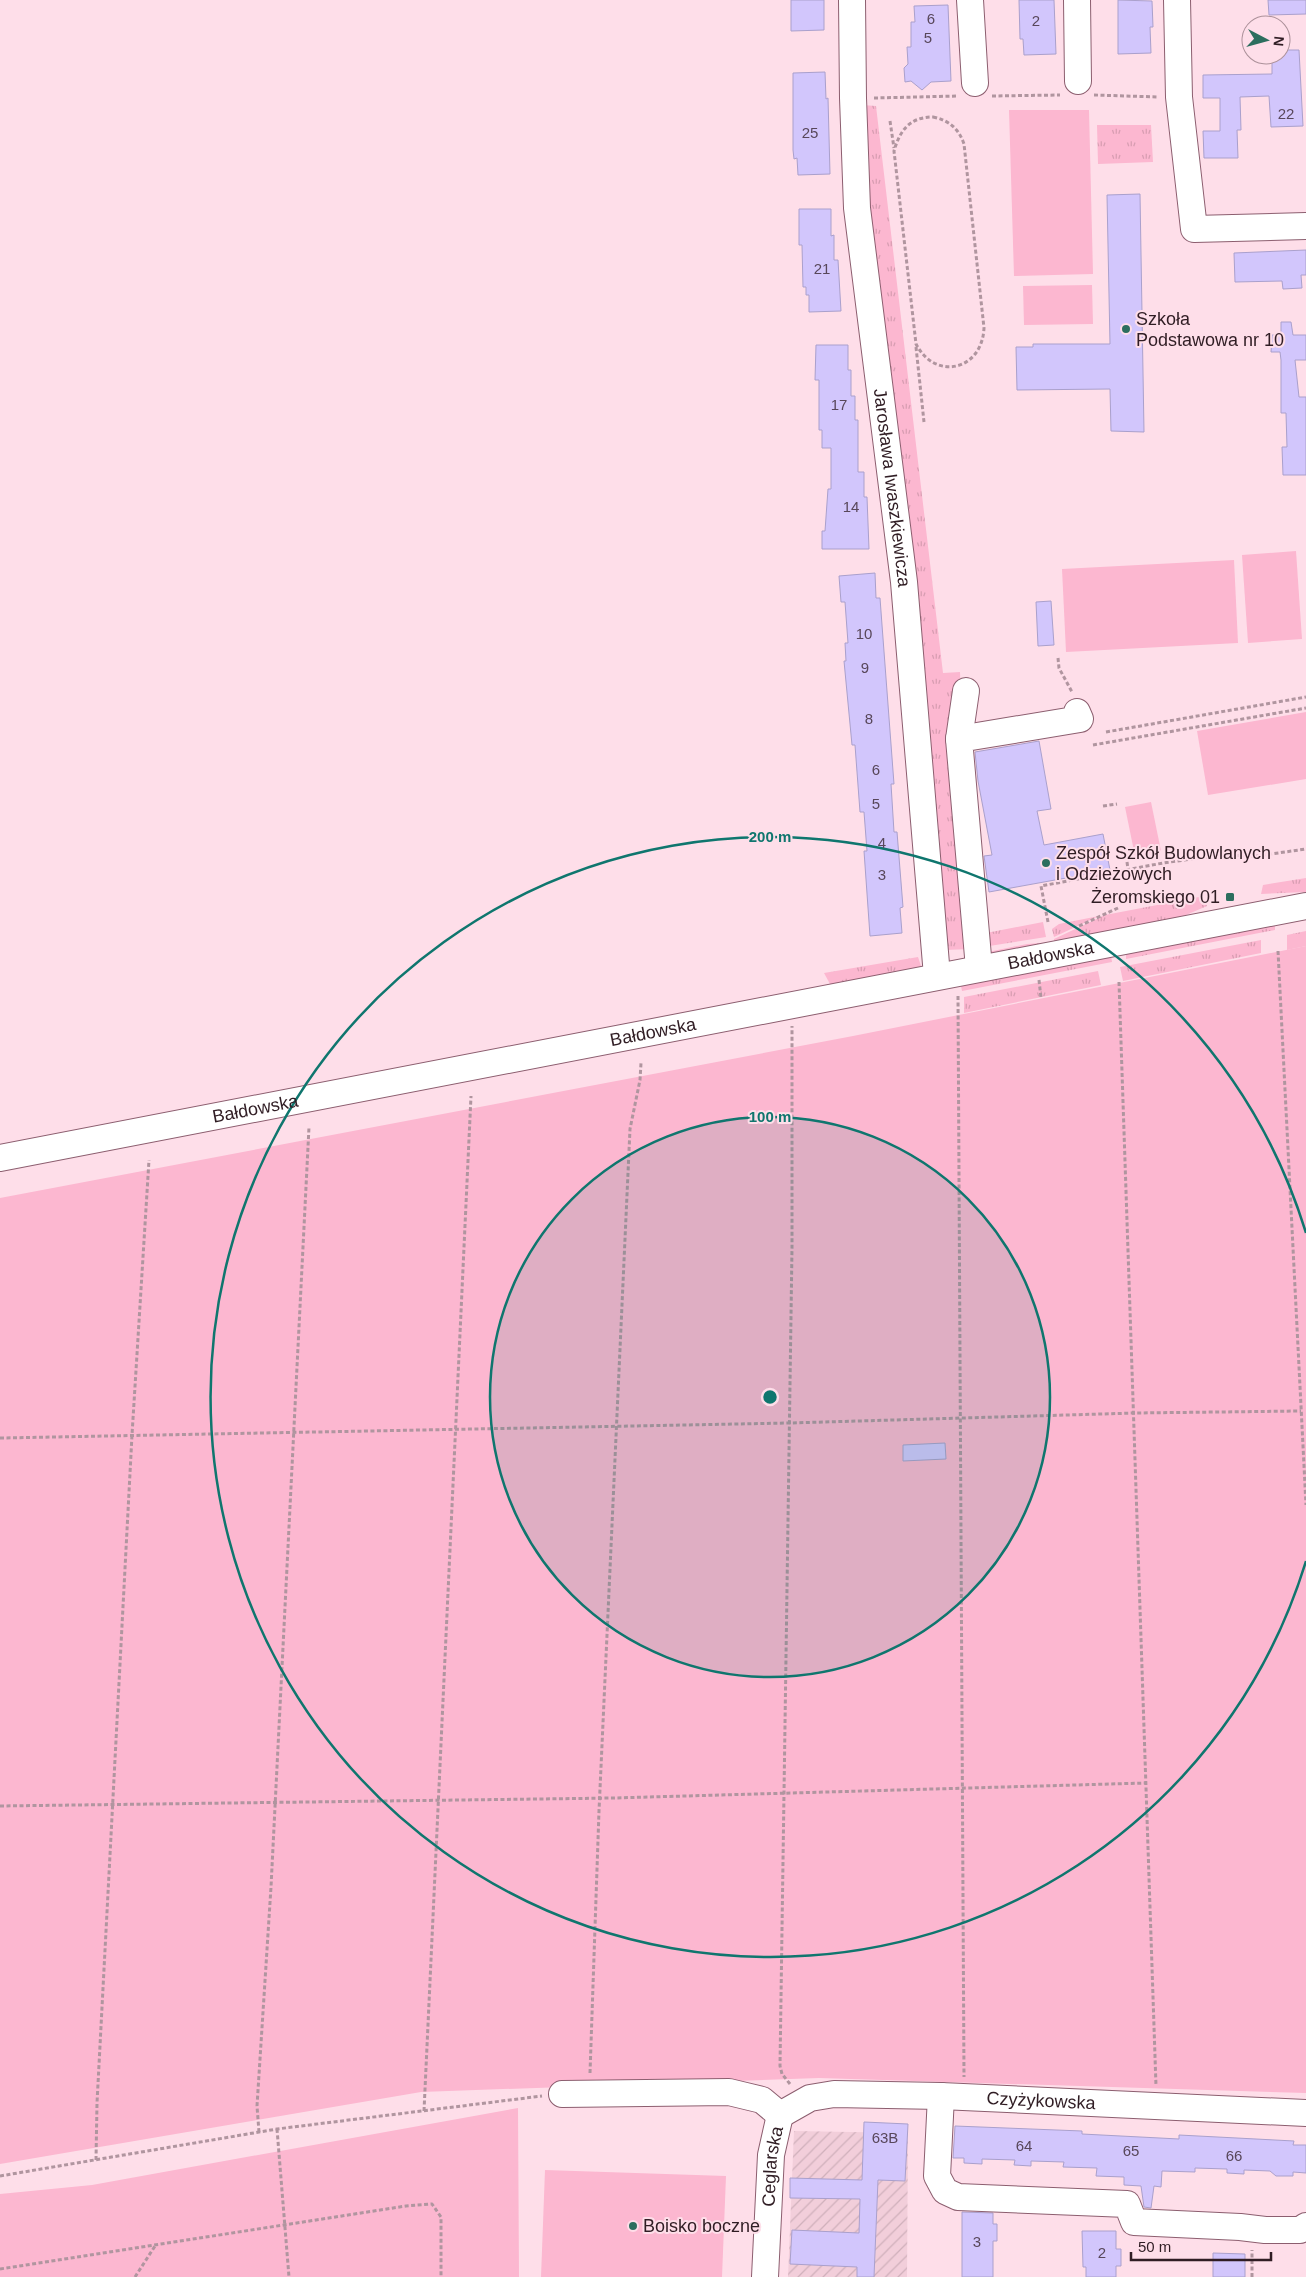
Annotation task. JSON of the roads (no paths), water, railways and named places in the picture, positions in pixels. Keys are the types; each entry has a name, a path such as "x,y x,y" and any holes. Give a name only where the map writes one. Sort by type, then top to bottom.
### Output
{"street":[{"name":"Jarosława Iwaszkiewicza","path":"852,0 857,208 904,582 937,976"},
{"path":"970,0 976,92"},
{"path":"1076,90 1077,0"},
{"path":"1177,0 1178,98 1194,229 1306,226"},
{"path":"966,691 959,739 979,968"},
{"path":"959,739 1080,719 1075,702"},
{"name":"Bałdowska","path":"0,1158 1306,906"},
{"path":"562,2094 589,2092 729,2092 762,2100 780,2115"},
{"name":"Czyżykowska","path":"780,2115 810,2098 834,2094 941,2096 1306,2113"},
{"path":"941,2096 937,2176 945,2191 958,2197 1127,2204 1134,2222 1265,2230 1300,2230 1306,2226"},
{"name":"Ceglarska","path":"765,2277 771,2155 780,2115"}],"place":[{"name":"Szkoła Podstawowa nr 10","path":"1126,329"},
{"name":"Zespół Szkół Budowlanych i Odzieżowych","path":"1046,863"},
{"name":"Żeromskiego 01","path":"1230,897"},
{"name":"Boisko boczne","path":"633,2226"}]}
